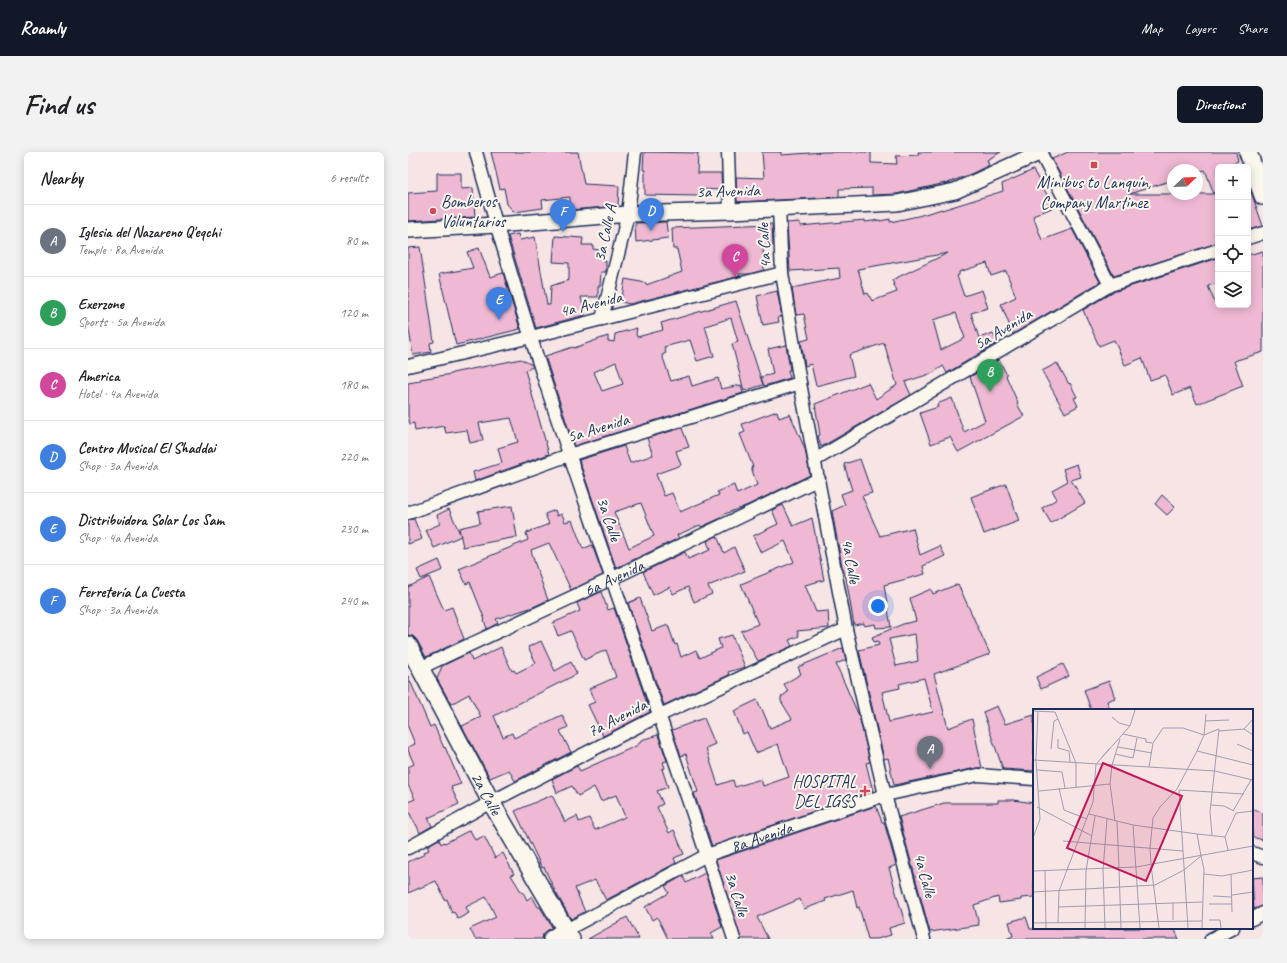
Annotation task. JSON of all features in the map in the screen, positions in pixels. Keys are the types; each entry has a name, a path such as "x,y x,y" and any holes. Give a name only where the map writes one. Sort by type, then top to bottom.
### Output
{"main road":[{"path":"1248,152 1263,196"},
{"name":"2a Calle","path":"408,645 414,671 491,802 563,936"}],"street":[{"name":"3a Calle","path":"476,152 496,225 569,455 707,855 734,939"},
{"name":"3a Calle A","path":"602,319 628,214 635,152"},
{"path":"728,152 730,211"},
{"name":"3a Avenida","path":"408,230 496,225 628,214 897,203 955,191 1040,152"},
{"path":"1040,152 1110,285"},
{"name":"4a Calle","path":"778,208 782,273 800,384 846,629 885,795 924,939"},
{"path":"1251,237 1263,233"},
{"name":"5a Avenida","path":"815,460 1110,285 1215,251"},
{"name":"4a Avenida","path":"408,366 532,337 782,273"},
{"name":"5a Avenida","path":"408,513 569,455 800,384"},
{"name":"6a Avenida","path":"414,671 611,579 819,479"},
{"name":"7a Avenida","path":"408,848 491,802 658,716 846,629"},
{"name":"8a Avenida","path":"563,936 707,855 885,795 978,775 1033,779"},
{"path":"1253,853 1263,857"},
{"path":"1253,918 1263,913"},
{"path":"1211,939 1231,929"}],"building":[{"path":"491,152 578,152 584,184 619,186 618,206 570,210 570,197 542,200 543,208 514,212 507,204 504,188 500,189"},
{"path":"644,152 698,153 697,173 721,173 722,190 699,189 699,196 645,195 645,170 643,170"},
{"path":"762,152 781,152 781,155 824,152 871,152 871,163 897,164 896,156 919,155 918,152 1001,152 987,160 989,165 973,173 945,184 896,194 872,195 872,188 839,189 839,197 737,202 736,177 764,178"},
{"path":"1068,152 1236,152 1238,161 1233,164 1215,164 1215,244 1114,276 1052,159"},
{"path":"1033,170 1054,207 1033,216 1042,240 1072,229 1100,282 1013,334 1001,304 1016,297 1006,271 991,276 987,263 959,272 959,275 957,276 964,296 982,290 988,308 971,313 979,338 993,333 997,343 947,373 943,366 933,373 905,382 911,395 821,447 818,436 820,435 815,404 868,383 876,399 897,385 884,343 849,355 854,376 816,386 811,364 805,366 801,341 809,339 804,314 796,315 792,288 840,278 839,268 790,271 787,223 800,222 800,226 865,220 865,222 890,219 890,222 942,210 1003,191 1002,184","holes":["948,253 892,280 897,292 872,301 868,293 865,294 858,269","956,313 965,338 941,350 933,320"]},
{"path":"437,173 461,173 461,189 473,188 475,217 408,221 408,193 437,191"},
{"path":"1251,192 1263,226 1251,229"},
{"path":"666,222 668,238 636,242 636,223"},
{"path":"772,224 773,246 763,247 764,270 749,274 739,274 740,276 630,304 621,302 625,279 646,283 646,285 682,272 677,249 673,249 672,228"},
{"path":"518,234 520,240 535,237 547,305 550,305 551,286 569,280 569,263 553,262 555,236 583,238 582,245 593,245 593,249 605,251 603,261 606,261 606,272 601,272 600,286 598,286 598,297 581,297 585,315 536,328 508,236"},
{"path":"420,247 434,342 430,343 431,352 413,355 408,323 408,248"},
{"path":"479,248 490,277 503,273 520,329 456,345 439,274 473,268 467,252"},
{"path":"1263,251 1263,352 1234,361 1243,386 1197,404 1190,388 1173,395 1165,375 1150,380 1142,358 1125,365 1114,340 1099,346 1083,310 1113,292 1215,259 1215,284 1208,286 1215,303 1215,308 1251,308 1251,254"},
{"path":"777,291 782,317 778,317 779,322 763,325 757,296"},
{"path":"736,301 763,385 744,391 732,344 738,342 731,318 705,326 714,356 697,361 690,340 664,347 666,353 662,355 671,381 689,376 692,386 718,378 721,389 741,385 743,393 574,446 545,356 608,336 608,341 614,342 615,334 637,328 637,337 663,330 661,323","holes":["616,362 623,384 602,391 594,372"]},
{"path":"786,345 790,378 764,386 761,377 773,374 768,349"},
{"path":"521,359 533,367 525,370 549,454 475,481 473,472 502,463 498,448 518,442 511,418 479,423 483,440 470,443 467,430 446,433 444,426 415,431 414,423 410,424 408,416 408,383 420,381 420,379 452,374"},
{"path":"999,360 1007,375 1006,376 1018,403 1017,404 1024,416 958,452 950,437 931,444 920,413 938,407 937,404 952,398 964,432 985,421 970,377"},
{"path":"1057,363 1077,397 1074,398 1078,406 1065,413 1042,371"},
{"path":"777,411 779,418 790,414 805,449 810,475 748,505 722,515 720,517 721,518 677,535 679,538 616,568 579,460 624,446 630,463 653,455 647,438 682,428 689,447 676,451 681,465 656,474 664,496 672,493 680,512 719,495 717,492 734,485 737,494 757,485 751,467 753,467 740,434 745,432 742,424","holes":["641,503 654,536 629,548 614,512"]},
{"path":"860,459 872,493 862,496 880,536 913,528 920,555 940,546 945,556 923,566 925,574 884,585 891,627 876,628 875,624 864,626 864,623 854,625 846,578 842,566 832,511 845,505 841,494 852,490 844,464"},
{"path":"1077,464 1081,477 1071,480 1085,503 1051,523 1042,508 1057,499 1052,490 1068,481 1063,469"},
{"path":"1006,484 1019,521 984,534 971,497"},
{"path":"1162,495 1175,507 1167,515 1155,504"},
{"path":"783,505 793,526 812,518 824,580 805,585 816,612 828,611 829,628 797,631 799,636 789,640 792,646 758,661 741,631 758,624 741,584 794,562 785,541 761,553 753,536 778,524 772,510"},
{"path":"512,506 517,537 463,547 459,528 480,523 478,511"},
{"path":"449,509 461,536 434,548 426,530 440,524 437,515"},
{"path":"555,510 557,516 562,514 565,522 572,520 583,549 592,545 603,575 571,590 549,543 531,550 548,600 533,607 496,619 498,623 487,629 470,582 466,584 459,569 528,540 526,533 549,524 545,514"},
{"path":"414,519 422,539 408,544 408,520"},
{"path":"717,536 724,553 734,547 745,571 708,586 712,594 694,602 688,587 673,594 670,587 653,595 643,572 685,552 688,559 710,550 707,541"},
{"path":"439,560 443,570 421,579 417,570"},
{"path":"429,577 444,610 452,607 464,639 426,657 417,640 413,636 408,635 408,587"},
{"path":"958,584 990,654 934,674 948,728 972,719 982,768 894,785 888,758 884,759 859,650 879,645 878,641 874,642 872,637 903,624 916,621 910,598 931,589 933,594","holes":["915,634 918,661 896,666 889,639","924,678 933,712 889,722 882,692 900,688 899,684"]},
{"path":"601,592 608,610 614,608 650,712 603,736 588,705 595,702 589,689 616,677 606,650 584,660 571,631 558,636 553,623 580,611 577,603"},
{"path":"640,598 652,631 668,625 681,657 696,650 700,658 721,648 718,639 732,635 745,667 728,672 729,675 664,705 628,603"},
{"path":"541,641 555,671 571,662 577,674 494,716 503,737 512,733 514,738 562,715 568,727 560,731 571,752 515,781 509,770 490,778 462,726 481,717 469,694 451,704 437,679 442,666 469,653 472,661 501,647 512,671 514,670 516,673 536,663 528,647"},
{"path":"843,648 846,660 836,664 859,716 870,762 866,763 873,791 712,846 694,793 698,792 686,754 681,756 672,730 704,718 715,744 706,748 718,785 733,780 735,787 761,779 763,786 789,777 778,744 756,753 747,732 743,734 734,711 757,700 770,728 792,719 781,701 781,697 788,692 784,684 801,674 798,667"},
{"path":"1063,664 1069,676 1041,689 1036,677"},
{"path":"408,676 430,727 434,725 461,784 451,787 459,804 428,818 432,826 420,833 408,810 408,802 415,799 408,785 408,767 414,764 408,747 415,744 408,727"},
{"path":"1109,681 1115,698 1107,701 1110,709 1091,709 1084,690"},
{"path":"997,706 1005,724 1033,715 1033,771 1003,769 983,712"},
{"path":"658,735 667,761 663,762 665,768 662,769 668,787 657,791 663,804 657,807 669,833 674,830 684,854 674,858 676,863 606,900 595,880 575,888 585,912 571,919 555,891 544,867 542,868 515,811 552,795 565,822 577,816 579,822 589,818 595,830 625,817 616,795 601,801 594,787 578,796 572,786 557,793 552,779 577,766 580,771 638,745 641,740"},
{"path":"998,800 1013,800 1033,803 1033,897 999,903 998,897 974,905 979,925 930,932 899,817 944,803 998,803"},
{"path":"876,806 882,822 884,822 896,865 889,868 905,923 889,928 891,935 877,939 868,939 859,907 857,908 853,890 825,899 826,901 804,909 800,899 757,917 768,939 741,939 716,860"},
{"path":"1253,809 1263,813 1263,840 1253,837"},
{"path":"470,830 475,840 484,836 495,858 503,853 514,874 511,875 522,893 523,892 527,900 532,896 538,907 540,907 552,927 543,934 542,939 475,939 470,929 496,917 486,897 466,907 469,913 458,919 454,912 452,913 447,899 445,900 436,881 408,893 408,862 425,854 424,852 429,850 427,846 439,839 441,844 444,842 445,843"},
{"path":"705,873 722,927 711,933 714,939 668,939 657,917 652,920 645,907 669,893 665,886 683,876 686,883"},
{"path":"1263,877 1263,906 1254,909 1253,894 1253,878"},
{"path":"627,917 639,939 588,939 606,929"},
{"path":"1026,917 1030,929 1174,929 1179,939 1006,939 1013,936 1009,922"}],"place":[{"name":"Minibus to Lanquín, Company Martinez","path":"1094,165"},
{"name":"Bomberos Voluntarios","path":"433,211"},
{"name":"Centro Musical El Shaddai","path":"651,231"},
{"name":"Ferretería La Cuesta","path":"563,232"},
{"name":"America","path":"735,277"},
{"name":"Distribuidora Solar Los Sam","path":"499,320"},
{"name":"Exerzone","path":"990,392"},
{"name":"Iglesia del Nazareno Q'eqchi","path":"930,769"},
{"name":"HOSPITAL DEL IGSS","path":"865,791"}]}
